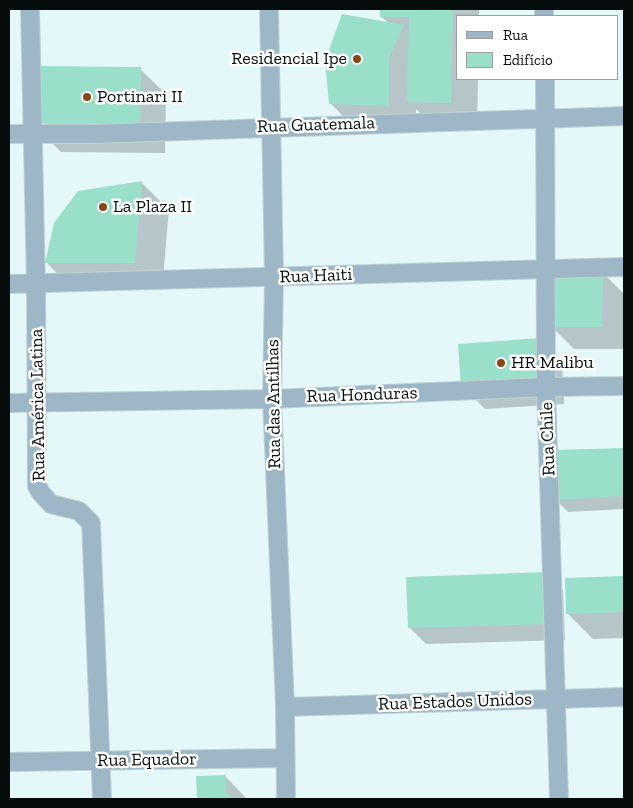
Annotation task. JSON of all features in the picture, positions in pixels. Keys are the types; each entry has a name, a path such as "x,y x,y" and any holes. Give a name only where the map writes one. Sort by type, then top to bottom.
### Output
{"street":[{"name":"Rua América Latina","path":"30,9 31,134 36,285 37,486 51,504 79,511 91,523 102,799"},
{"name":"Rua das Antilhas","path":"268,9 274,277 272,399 285,707 286,799"},
{"name":"Rua Chile","path":"545,80 546,387 559,799"},
{"name":"Rua Guatemala","path":"9,134 624,116"},
{"name":"Rua Haiti","path":"9,284 36,285 624,267"},
{"name":"Rua Honduras","path":"9,404 272,399 546,387 624,386"},
{"name":"Rua Estados Unidos","path":"285,707 624,697"},
{"name":"Rua Equador","path":"9,762 285,758"}],"building":[{"path":"380,9 453,9 451,103 407,102 409,17 380,17"},
{"name":"Residencial Ipe","path":"342,14 404,25 389,58 389,106 329,104 325,61"},
{"name":"Portinari II","path":"35,66 141,67 140,128 34,127"},
{"name":"La Plaza II","path":"142,181 135,263 45,263 54,223 78,191"},
{"path":"550,271 603,271 602,327 550,327"},
{"name":"HR Malibu","path":"540,338 543,382 461,388 458,344"},
{"path":"624,448 624,496 555,500 553,450"},
{"path":"547,572 548,624 408,628 406,577"},
{"path":"624,576 624,612 566,614 565,578"},
{"path":"226,775 226,793 234,799 197,799 196,776"}],"place":[{"name":"Residencial Ipe","path":"357,59"},
{"name":"Portinari II","path":"87,97"},
{"name":"La Plaza II","path":"103,207"},
{"name":"HR Malibu","path":"501,363"}]}
